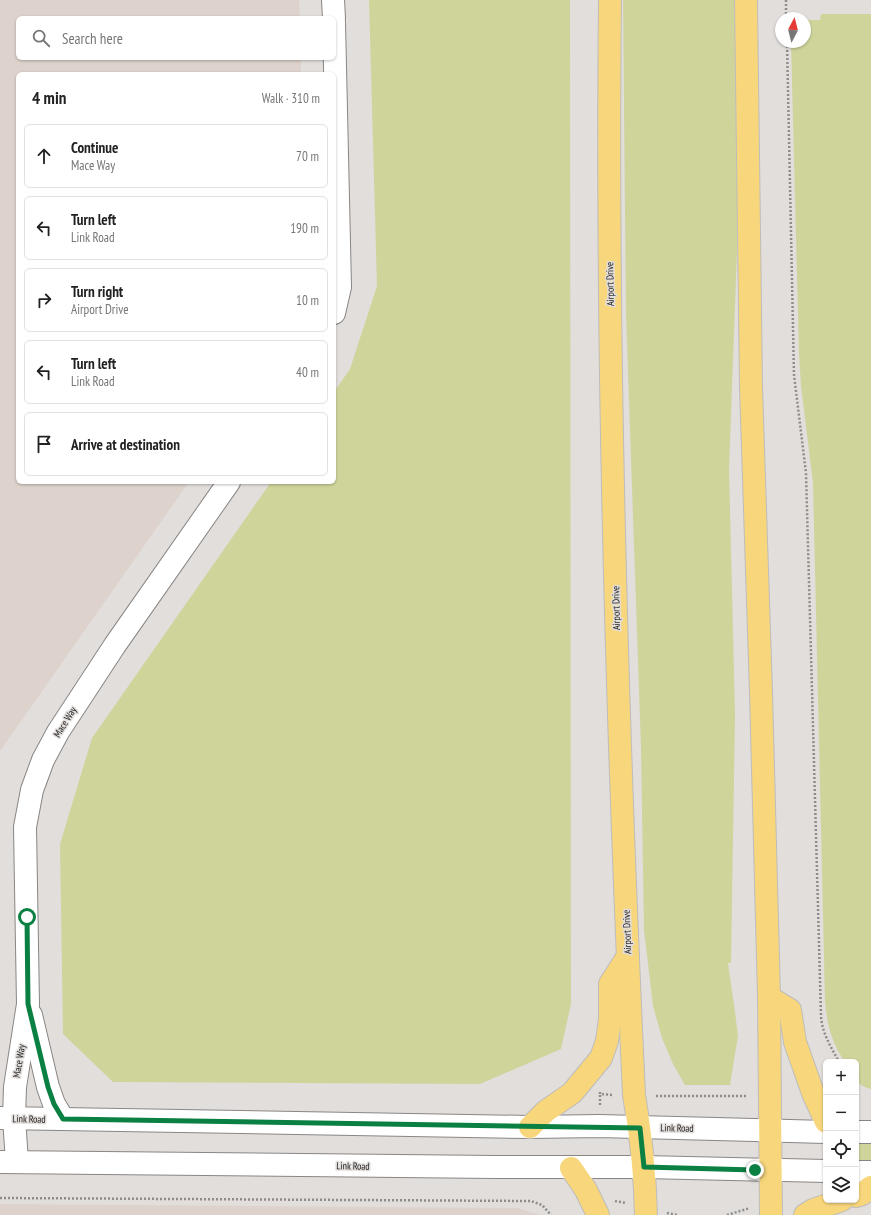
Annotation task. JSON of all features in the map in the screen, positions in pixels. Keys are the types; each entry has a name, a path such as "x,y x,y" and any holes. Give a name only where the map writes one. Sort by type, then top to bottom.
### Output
{"main road":[{"name":"Airport Drive","path":"610,0 609,138 611,392 618,696 634,1095 640,1128 644,1167 646,1215"},
{"path":"746,0 751,387 761,684 769,997 771,1215"},
{"path":"530,1127 546,1111 572,1093 601,1058 607,1041 610,1019 610,984 628,956"},
{"path":"769,997 790,1010 795,1042 813,1093 823,1115"},
{"path":"571,1168 586,1190 598,1215"},
{"path":"859,1195 871,1187"},
{"path":"805,1215 813,1210 833,1203"}],"street":[{"path":"333,0 334,16"},
{"path":"335,60 335,72"},
{"path":"336,111 340,287 336,304"},
{"name":"Mace Way","path":"8,1162 7,1118 15,1087 28,1004 26,827 32,790 44,760 62,725 114,645 228,484"},
{"name":"Mace Way","path":"28,1004 48,1087 54,1104 63,1119"},
{"name":"Link Road","path":"7,1118 530,1127 599,1126 823,1132"},
{"path":"859,1132 871,1132"},
{"name":"Link Road","path":"8,1162 571,1168 644,1167 823,1171"},
{"path":"859,1172 871,1172"}],"path":[{"path":"786,0 786,12"},
{"path":"787,48 792,346 796,403 806,473 821,1016 826,1039 837,1059"},
{"path":"600,1090 600,1094 620,1095"},
{"path":"692,1096 727,1096"},
{"path":"0,1198 531,1201 542,1205 551,1215"}],"shaded area":[{"path":"0,0 299,0 300,16 16,16 16,60 301,60 301,72 16,72 16,484 188,484 0,751"},
{"path":"0,1204 518,1208 540,1215 0,1215"}],"green space":[{"path":"369,0 570,0 571,1004 561,1049 480,1084 113,1082 63,1034 60,844 92,738 270,484 336,484 336,389 350,369 377,286"},
{"path":"623,0 734,0 738,102 739,197 729,469 735,714 731,963 728,963 738,1036 730,1085 685,1085 673,1064 662,1038 653,1006 644,930 641,748 626,314"},
{"path":"821,14 871,14 871,1089 859,1083 859,1059 843,1059 840,1055 833,1040 827,1017 825,1001 813,483 801,386 799,354 791,48 811,48 811,20 820,20"},
{"path":"859,1143 871,1143 871,1160 859,1160"}],"route":[{"path":"27,917 28,1004 48,1087 54,1104 63,1119 530,1127 599,1126 640,1128 644,1167 755,1170"}]}
